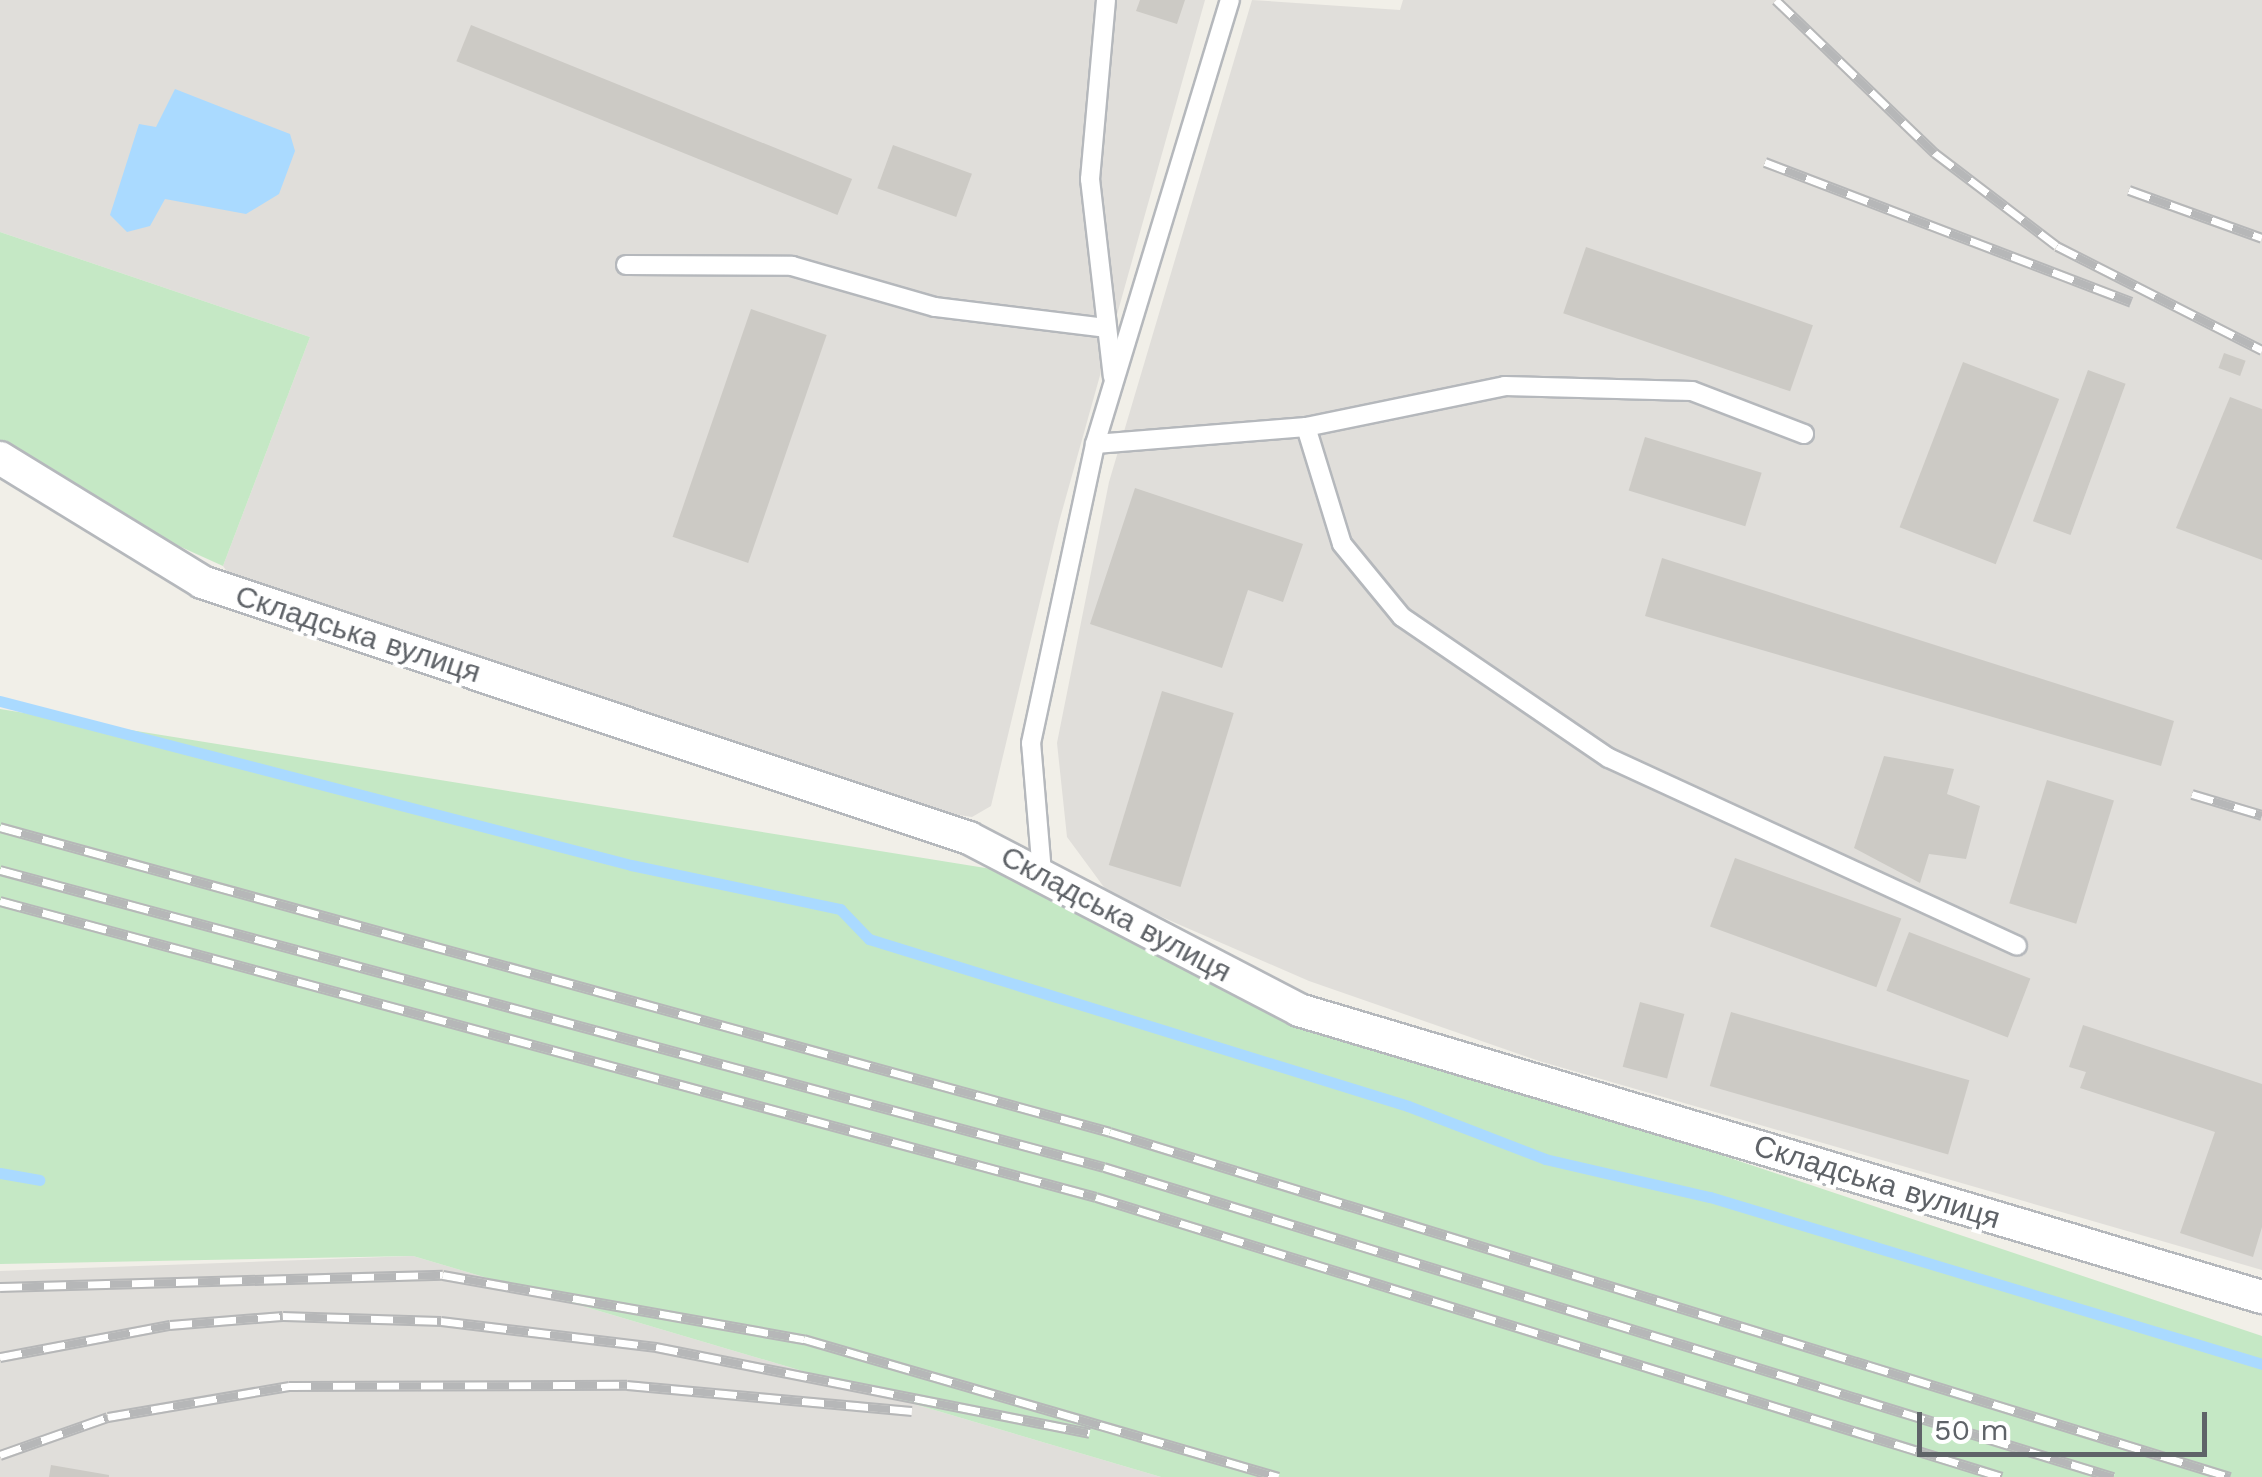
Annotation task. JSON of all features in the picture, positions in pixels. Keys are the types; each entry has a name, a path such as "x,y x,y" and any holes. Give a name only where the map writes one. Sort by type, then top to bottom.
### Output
{"street":[{"name":"Складська вулиця","path":"0,458 202,582 969,838 1299,1010 2262,1297"}],"lane":[{"path":"1106,0 1090,179 1114,382"},
{"path":"1042,873 1030,743 1095,444 1230,0"},
{"path":"626,266 792,266 936,307 1105,328"},
{"path":"1095,444 1306,427 1524,387 1692,390 1804,434"},
{"path":"1306,427 1342,544 1402,617 1610,758 2016,946"}],"shaded area":[{"path":"0,0 1205,0 1059,522 991,806 972,817 918,809 233,580 223,566 310,337 0,232"},
{"path":"1252,0 1400,10 1403,0 2262,0 2262,1270 1539,1061 1309,981 1109,894 1067,837 1057,743 1109,482"},
{"path":"413,1256 1161,1477 0,1477 0,1271"}],"green space":[{"path":"0,232 310,337 223,566 119,519 0,440"},
{"path":"0,709 1041,877 1300,1014 2262,1336 2262,1477 1161,1477 413,1256 0,1264"}],"water":[{"path":"175,89 290,134 295,151 279,194 246,214 165,199 150,226 127,232 110,215 139,124 156,127"}],"building":[{"path":"1140,0 1185,0 1177,24 1136,11"},
{"path":"471,25 852,179 837,215 456,61"},
{"path":"893,145 972,174 956,217 877,188"},
{"path":"1586,247 1813,325 1790,391 1563,313"},
{"path":"751,309 827,335 748,563 673,537"},
{"path":"2224,353 2246,361 2240,376 2219,368"},
{"path":"1963,362 2059,399 1996,564 1900,527"},
{"path":"2088,370 2126,384 2071,535 2033,521"},
{"path":"2230,397 2262,409 2262,560 2176,528"},
{"path":"1645,437 1762,473 1745,526 1629,491"},
{"path":"1135,488 1303,544 1283,602 1248,590 1222,668 1090,624"},
{"path":"1662,558 2174,721 2161,766 1645,616"},
{"path":"1162,691 1234,713 1181,887 1109,865"},
{"path":"1884,756 1954,769 1947,794 1980,806 1966,859 1929,854 1920,883 1854,848"},
{"path":"2047,780 2114,800 2076,924 2009,903"},
{"path":"1735,858 1901,919 1876,987 1710,927"},
{"path":"1909,932 2030,979 2008,1037 1886,991"},
{"path":"1640,1002 1684,1014 1667,1079 1623,1067"},
{"path":"1731,1012 1969,1080 1948,1154 1710,1086"},
{"path":"2083,1025 2262,1084 2262,1227 2253,1257 2180,1233 2215,1132 2080,1088 2086,1072 2069,1067"},
{"path":"51,1465 109,1475 109,1477 49,1477"}],"waterway":[{"path":"0,701 631,865 840,909 869,939 1408,1106 1545,1159 1710,1197 2262,1364"},
{"path":"0,1173 39,1180"}],"railway":[{"path":"1776,0 1935,153 2057,246 2262,350"},
{"path":"1765,162 2131,302"},
{"path":"2129,190 2262,238"},
{"path":"2192,794 2262,815"},
{"path":"0,827 1110,1132 2230,1477"},
{"path":"0,870 1104,1167 2113,1477"},
{"path":"0,901 1096,1197 2002,1477"},
{"path":"0,1287 443,1275 804,1339 1278,1477"},
{"path":"0,1357 170,1325 283,1316 441,1321 656,1347 1090,1433"},
{"path":"0,1455 108,1417 289,1386 627,1385 912,1411"}]}
